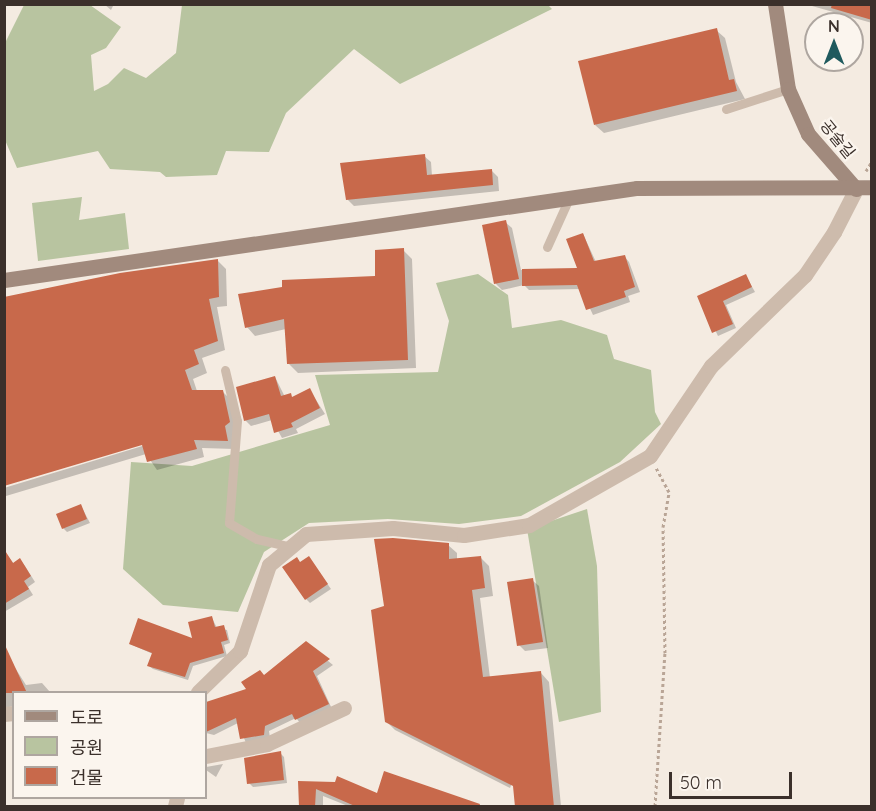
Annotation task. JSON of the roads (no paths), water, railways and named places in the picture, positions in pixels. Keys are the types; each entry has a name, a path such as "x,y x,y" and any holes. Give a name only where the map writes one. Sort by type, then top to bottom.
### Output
{"street":[{"name":"공술길","path":"775,4 788,89 808,134 864,188"},
{"path":"4,280 637,188 864,188"},
{"path":"200,691 240,651 269,565 306,534 393,528 464,535 529,525 650,456 711,366 805,276 864,188"},
{"path":"207,756 267,744 344,708"}],"lane":[{"path":"726,109 788,89"},
{"path":"547,247 570,196"},
{"path":"225,370 237,421 229,523 257,539 291,547"}]}
